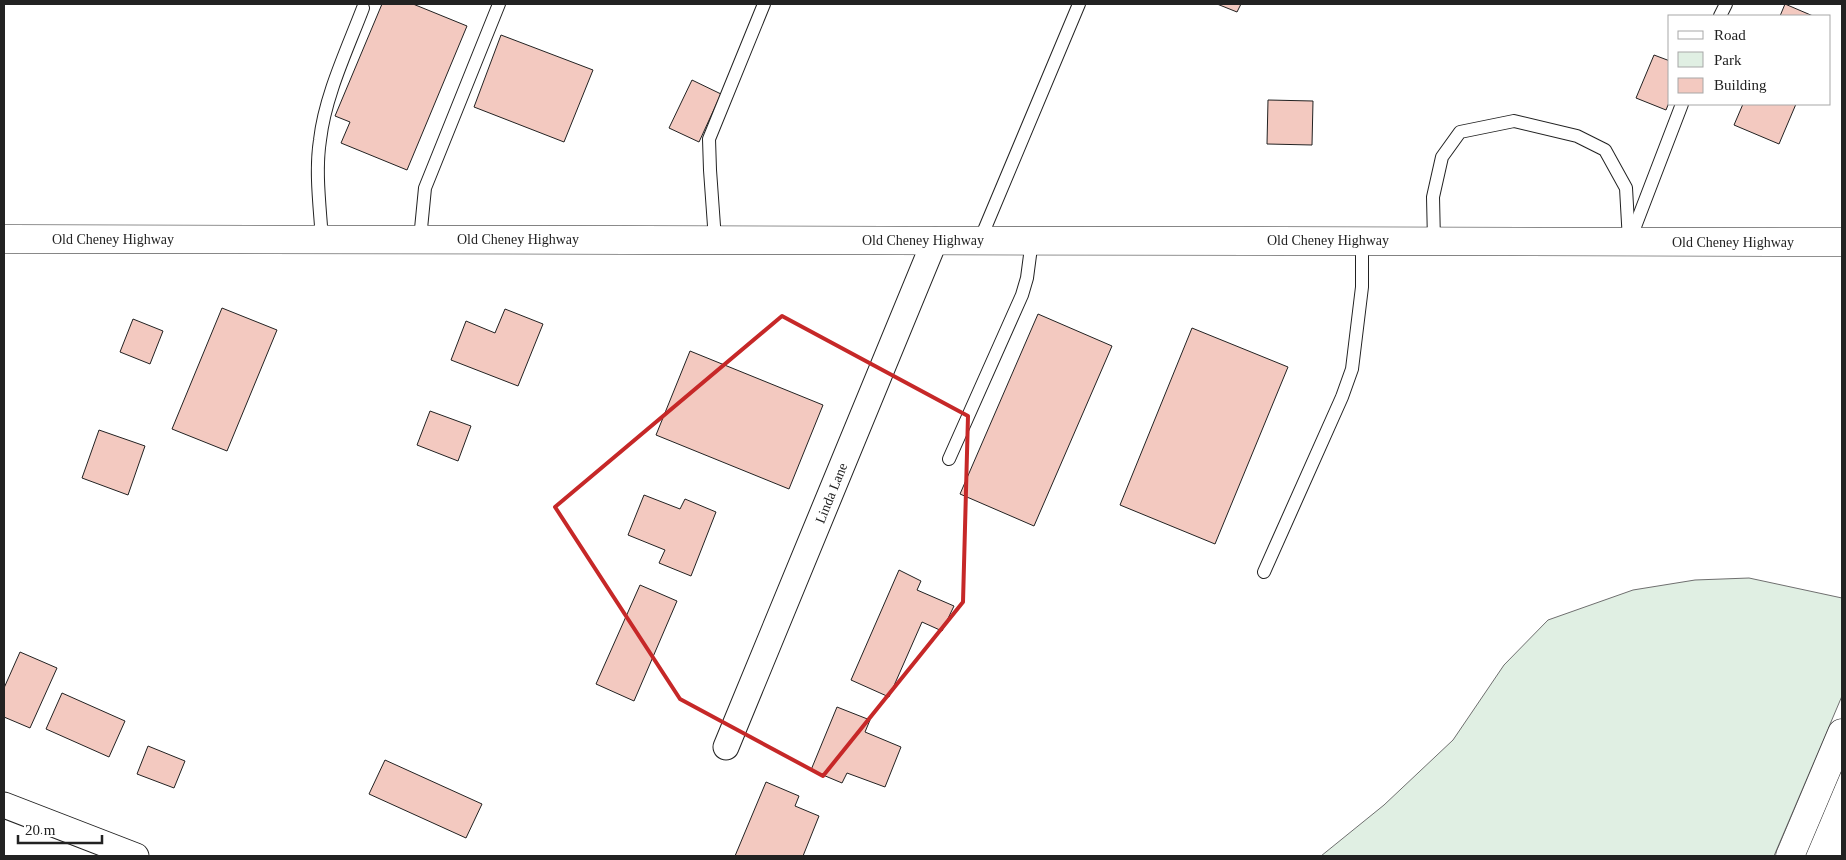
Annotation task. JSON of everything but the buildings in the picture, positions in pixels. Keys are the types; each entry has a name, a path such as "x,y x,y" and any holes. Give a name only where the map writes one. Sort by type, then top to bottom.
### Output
{"street":[{"name":"Old Cheney Highway","path":"4,239 1842,242"},
{"name":"Linda Lane","path":"726,747 935,240"},
{"path":"1790,856 1842,733"},
{"path":"6,812 136,856"}],"lane":[{"path":"420,239 425,188 499,4"},
{"path":"715,240 709,139 764,4"},
{"path":"980,240 1079,4"},
{"path":"322,240 319,140 326,108 363,8"},
{"path":"1629,241 1682,105"},
{"path":"1434,241 1433,197 1442,157 1460,132 1514,122 1577,136 1605,150 1626,188 1629,241"},
{"path":"949,459 1022,295 1032,240"},
{"path":"1264,572 1342,397 1352,369 1362,287 1362,240"}],"highlighted area":[{"path":"782,316 968,416 963,602 823,776 680,699 555,507"}],"green space":[{"path":"1749,578 1842,598 1842,696 1774,856 1321,856 1384,805 1453,740 1504,665 1548,620 1633,590 1695,580"}]}
